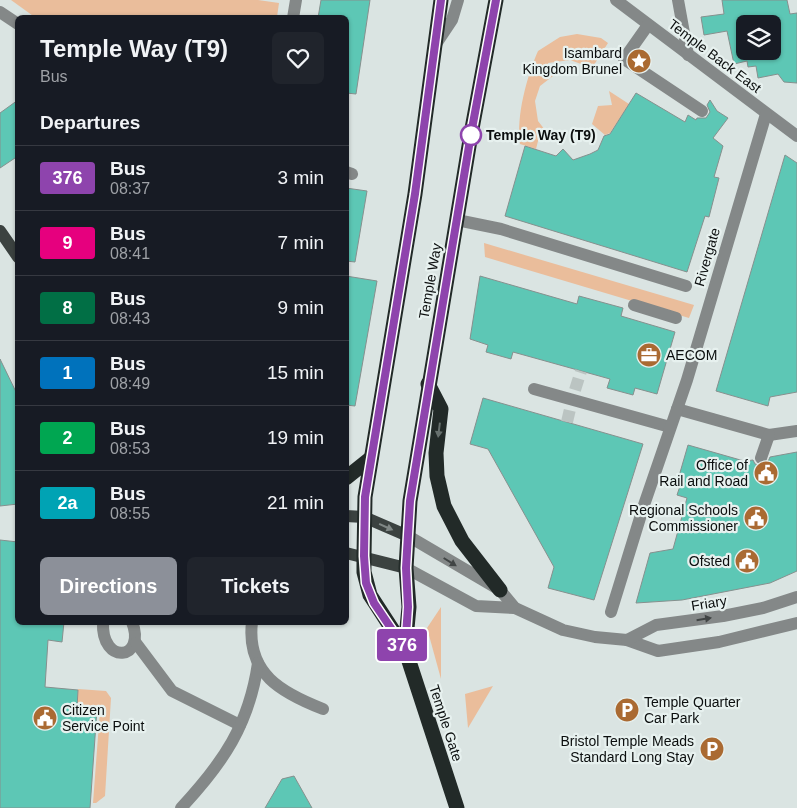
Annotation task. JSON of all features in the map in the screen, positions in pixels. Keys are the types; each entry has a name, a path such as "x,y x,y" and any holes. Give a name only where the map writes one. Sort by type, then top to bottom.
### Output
{"highway":[{"path":"364,556 364,517 371,458 415,194 441,0"},
{"name":"Temple Way","path":"406,568 410,501 428,384 496,0"},
{"path":"428,384 441,409 436,453 437,476 444,506 462,541 500,590"},
{"path":"349,476 371,458"},
{"name":"Temple Gate","path":"364,556 366,583 374,603 405,649 457,808"},
{"name":"Temple Gate","path":"405,649 408,607 406,568"}],"main road":[{"path":"0,231 15,253"},
{"path":"349,516 364,517 408,536"},
{"path":"349,554 406,568"}],"street":[{"path":"294,15 296,0"},
{"path":"436,44 452,20 458,0"},
{"name":"Temple Back East","path":"616,0 797,136"},
{"path":"678,0 688,55"},
{"path":"0,12 15,22"},
{"path":"648,25 624,59 702,111"},
{"name":"Rivergate","path":"611,612 677,409 766,114"},
{"path":"456,220 501,229 686,286"},
{"path":"634,305 676,318"},
{"path":"534,389 670,427"},
{"path":"677,409 769,435 797,431"},
{"path":"761,458 769,435"},
{"path":"408,536 500,590 515,608"},
{"path":"406,568 476,606 515,608 563,630 594,637 627,640 658,651 719,642 797,623"},
{"name":"Friary","path":"627,640 656,625 723,616 797,598"},
{"path":"103,625 104,641 111,650 122,653 131,649 136,643"},
{"path":"133,625 136,632 136,643 172,691 240,726"},
{"path":"252,625 253,650 258,663 267,677 279,689 294,698 323,709"},
{"path":"180,808 211,776 240,726 255,683 258,663"}],"shaded area":[{"path":"11,0 258,0 279,3 277,15 32,15"},
{"path":"577,34 601,38 608,43 592,68 570,60 548,63 553,76 540,86 535,101 538,121 545,130 559,137 557,141 539,137 536,149 520,144 519,133 523,96 538,51 560,37"},
{"path":"609,91 629,104 610,133 605,135 592,124 598,106 612,105"},
{"path":"484,243 694,305 689,318 485,257"},
{"path":"441,607 441,679 427,628"},
{"path":"493,686 468,728 465,694"},
{"path":"78,689 106,691 111,698 105,796 96,803 93,803 100,710 77,708"}],"building":[{"path":"321,0 370,0 356,94 349,93 349,15 318,15"},
{"path":"722,0 787,0 790,14 797,13 797,83 784,82 778,74 758,78 756,66 748,67 747,61 734,64 727,31 704,35 701,17 724,14"},
{"path":"636,93 685,122 688,115 696,120 697,118 706,118 710,112 707,105 710,100 717,111 728,118 713,138 723,146 714,177 719,178 709,217 705,216 687,272 505,216 525,146 556,156 563,149 573,160 590,154 598,150 604,136 610,134"},
{"path":"15,102 15,158 0,168 0,113"},
{"path":"785,155 797,163 797,392 770,397 768,406 716,391"},
{"path":"349,188 367,191 355,262 349,261"},
{"path":"349,276 377,281 355,406 349,405"},
{"path":"480,276 577,304 579,296 623,308 621,316 675,332 657,394 635,388 633,395 607,388 610,379 513,352 511,359 486,352 488,345 470,339"},
{"path":"0,359 15,390 15,504 0,506"},
{"path":"483,398 643,444 594,600 548,588 554,567 488,449 470,444"},
{"path":"688,445 744,461 753,460 755,464 762,466 767,464 770,457 797,452 797,571 770,583 682,600 636,603 650,553 673,549 687,498 677,495 683,477 679,476"},
{"path":"0,540 15,542 15,625 64,625 62,642 48,640 45,687 78,690 77,708 97,709 90,808 0,808"},
{"path":"294,776 312,808 265,808 282,779"}],"tunnel":[{"path":"575,390 581,371"},
{"path":"567,422 570,409"}],"bus line":[{"name":"376","path":"441,0 415,194 365,497 364,572 366,583 374,603 405,649 408,607 406,568 410,501 428,384 496,0"}],"place":[{"name":"Isambard Kingdom Brunel","path":"639,61"},
{"name":"Temple Way (T9)","path":"471,135"},
{"name":"AECOM","path":"649,355"},
{"name":"Office of Rail and Road","path":"766,473"},
{"name":"Regional Schools Commissioner","path":"756,518"},
{"name":"Ofsted","path":"747,561"},
{"name":"Temple Quarter Car Park","path":"627,710"},
{"name":"Citizen Service Point","path":"45,718"},
{"name":"Bristol Temple Meads Standard Long Stay","path":"712,749"}]}
